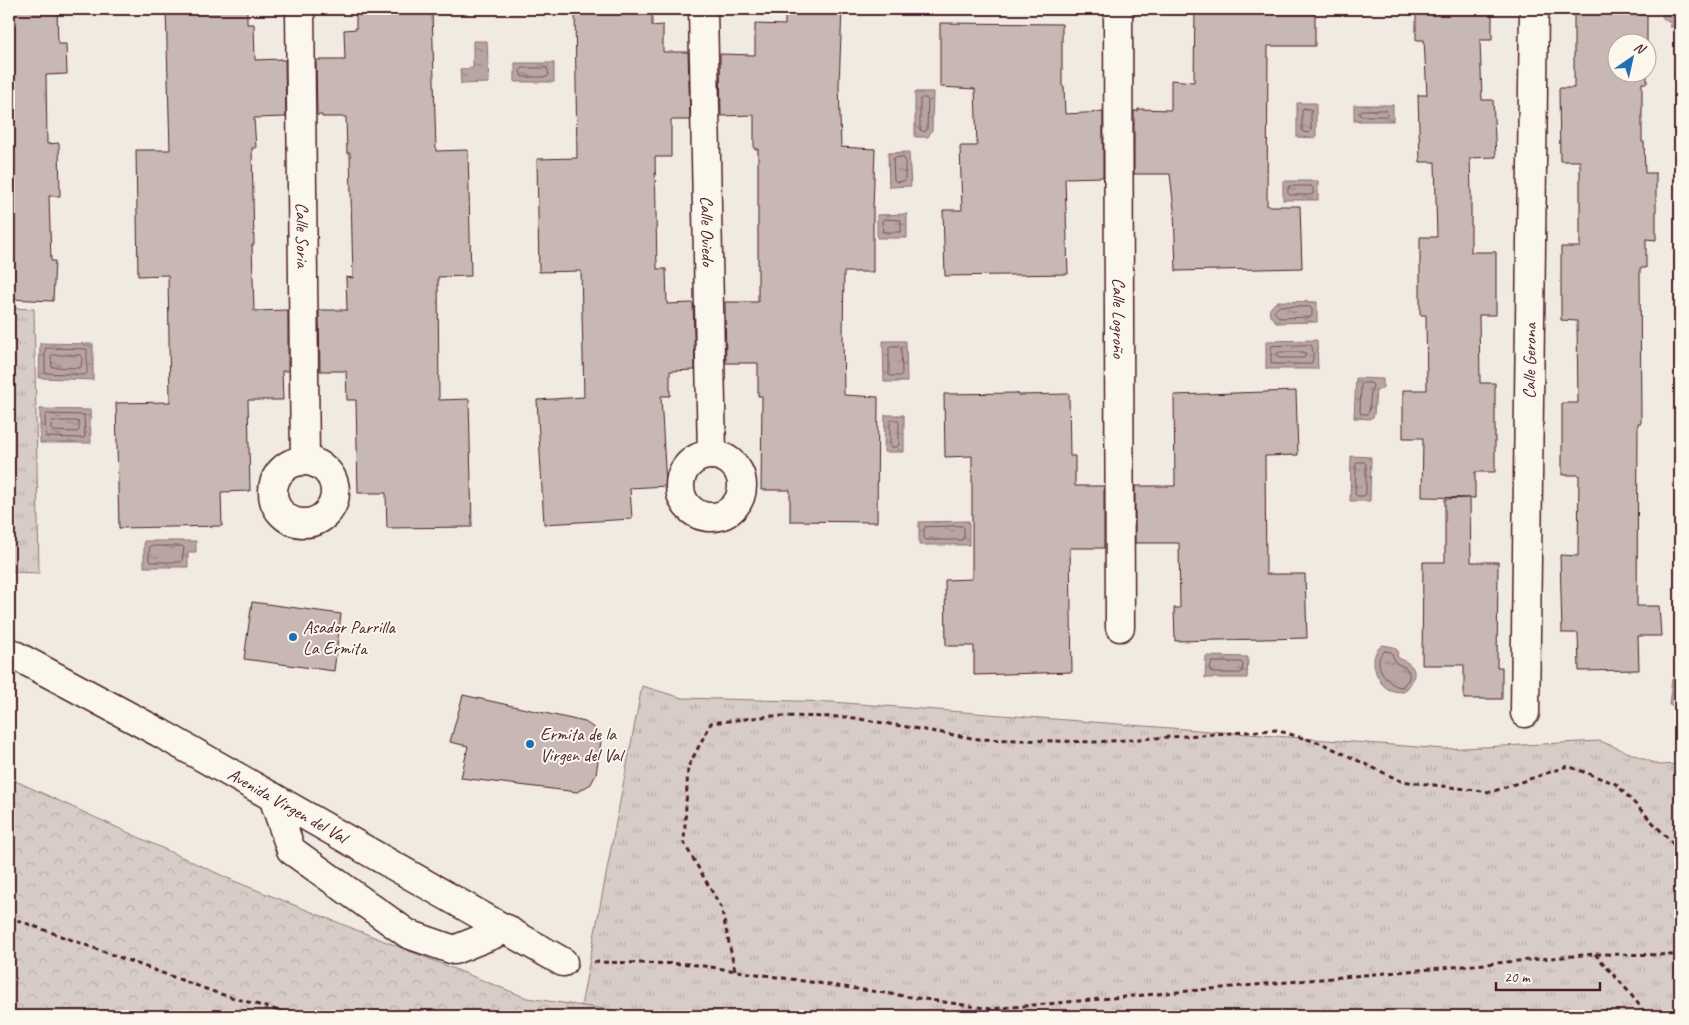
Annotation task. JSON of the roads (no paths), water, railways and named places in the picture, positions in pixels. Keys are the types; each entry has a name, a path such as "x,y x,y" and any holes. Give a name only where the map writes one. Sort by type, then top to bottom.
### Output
{"street":[{"name":"Calle Soria","path":"300,9 304,461"},
{"name":"Calle Oviedo","path":"703,9 712,455"},
{"name":"Calle Logroño","path":"1118,9 1120,627"},
{"name":"Calle Gerona","path":"1525,713 1534,9"},
{"name":"Avenida Virgen del Val","path":"9,652 160,733 564,962"},
{"path":"273,797 292,850 408,934 454,950 507,929"}],"water":[{"path":"1661,9 1680,9 1680,26 1670,27 1671,23 1663,18"},
{"path":"473,41 487,41 489,83 461,84 460,69 473,68"},
{"path":"515,63 554,63 554,82 515,82"},
{"path":"915,92 933,92 932,130 928,137 915,137"},
{"path":"1297,103 1316,103 1316,138 1297,137"},
{"path":"1354,105 1393,105 1393,121 1354,121"},
{"path":"909,152 911,186 889,187 888,153"},
{"path":"1283,181 1318,181 1318,200 1283,200"},
{"path":"907,214 907,238 877,238 877,215"},
{"path":"1277,301 1317,302 1317,322 1276,323 1270,316 1270,311"},
{"path":"1317,340 1318,369 1266,369 1266,341"},
{"path":"883,341 906,341 907,382 884,382"},
{"path":"40,343 93,344 93,380 39,378"},
{"path":"1356,378 1383,379 1383,388 1376,391 1373,417 1369,419 1354,418"},
{"path":"40,409 90,410 91,443 40,443"},
{"path":"885,415 904,415 904,452 884,452"},
{"path":"1351,456 1371,457 1370,501 1350,501"},
{"path":"969,521 969,545 919,545 919,522"},
{"path":"144,541 196,541 196,552 188,552 188,567 144,567"},
{"path":"1383,645 1394,647 1398,651 1397,656 1412,666 1414,670 1414,678 1404,692 1394,691 1385,687 1378,677 1374,659 1378,649"},
{"path":"1206,656 1248,657 1247,678 1205,678"},
{"path":"1672,679 1680,680 1680,706 1669,705"}],"place":[{"name":"Asador Parrilla La Ermita","path":"293,637"},
{"name":"Ermita de la Virgen del Val","path":"530,744"}]}
